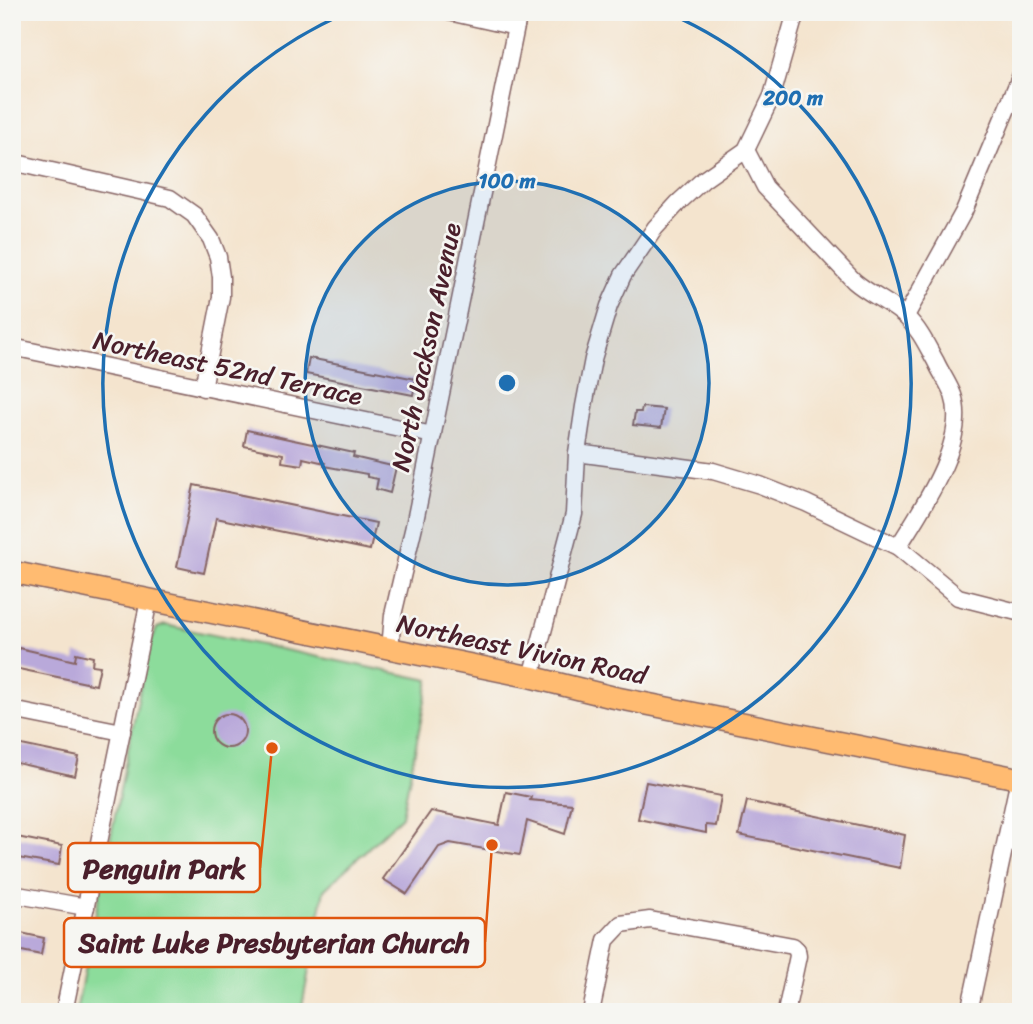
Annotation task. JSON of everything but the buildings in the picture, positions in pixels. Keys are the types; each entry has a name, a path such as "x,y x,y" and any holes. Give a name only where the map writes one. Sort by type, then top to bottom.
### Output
{"main road":[{"name":"Northeast Vivion Road","path":"12,572 1020,779"}],"street":[{"path":"449,12 517,20"},
{"path":"531,677 574,514 583,406 608,306 623,275 648,237 678,203 703,180 746,150 772,96 796,12"},
{"name":"North Jackson Avenue","path":"390,649 393,615 433,435 517,20"},
{"path":"906,316 964,212 1021,75"},
{"path":"746,150 765,187 854,281 870,295 906,316 920,333 954,397 956,421 952,443 936,484 898,547"},
{"path":"12,162 170,198 187,209 211,239 222,277 203,388"},
{"name":"Northeast 52nd Terrace","path":"12,347 433,435"},
{"path":"577,453 713,471 760,485 806,503 898,547 957,597 1021,612"},
{"path":"64,1012 149,600"},
{"path":"12,710 122,732"},
{"path":"969,1012 1020,779"},
{"path":"12,894 86,907"},
{"path":"591,1012 606,940 621,924 650,920 804,946 798,956 786,1012"}],"green space":[{"path":"165,625 429,680 402,816 324,890 301,1012 76,1012 148,649 157,628"}],"place":[{"name":"Penguin Park","path":"272,748"},
{"name":"Saint Luke Presbyterian Church","path":"492,845"}]}
